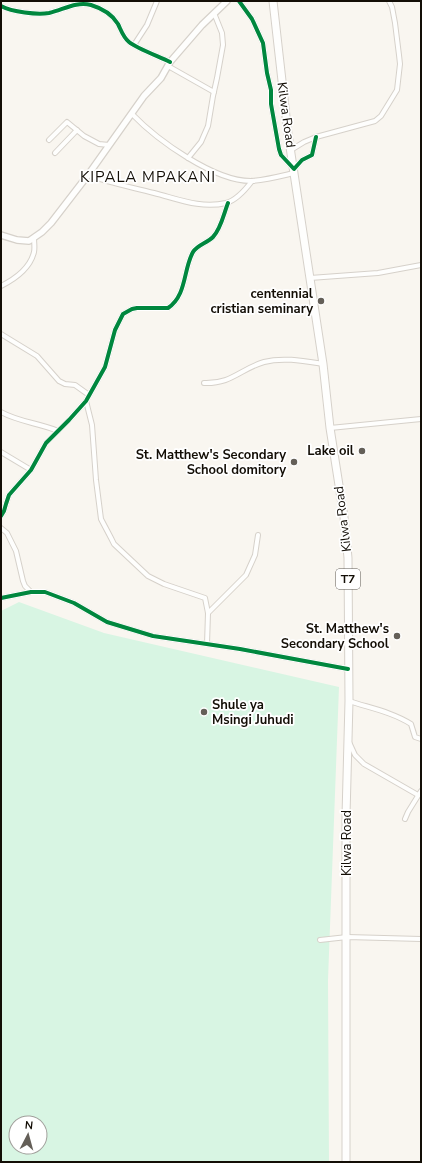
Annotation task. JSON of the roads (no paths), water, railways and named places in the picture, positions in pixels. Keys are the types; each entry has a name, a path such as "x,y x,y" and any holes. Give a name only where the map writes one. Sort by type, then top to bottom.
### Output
{"highway":[{"name":"Kilwa Road","path":"273,1 291,150 323,364 330,428 340,487 348,558 349,701 347,738 346,1162"}],"main road":[{"path":"1,235 29,241 51,223 144,96 161,78 169,64 202,25 227,1"}],"street":[{"path":"134,45 147,25 157,1"},
{"path":"239,1 252,19 263,43 279,150 281,155 294,171"},
{"path":"291,150 316,137 375,122 382,116 397,90 400,64 395,23 392,7 389,1"},
{"path":"1,6 35,13 48,13 80,4 89,5 110,14 129,42 169,64 214,92"},
{"path":"188,158 201,142 207,130 223,45 222,33 214,13"},
{"path":"132,114 143,125 188,158 222,176 252,181 273,178 294,171 302,160 312,155 316,137"},
{"path":"49,140 66,122 69,122 77,130 99,144 109,145"},
{"path":"55,153 77,130"},
{"path":"88,174 114,183 196,204 210,205 228,203 239,196 252,181"},
{"path":"1,516 10,495 31,470 46,443 86,401 105,367 116,330 123,314 137,308 168,308 173,304 181,293 188,266 194,251 216,233 228,203"},
{"path":"1,286 19,275 28,265 34,251 34,238"},
{"path":"310,278 378,273 421,264"},
{"path":"1,334 37,356 59,381 65,384 75,385 89,395"},
{"path":"204,383 220,383 264,362 276,360 323,364"},
{"path":"86,401 92,425 96,480 101,519 106,531 114,544 148,576 164,584 205,598 208,613 207,644"},
{"path":"1,412 18,420 46,426 58,431"},
{"path":"330,428 421,419"},
{"path":"1,452 31,470"},
{"path":"1,528 7,533 16,551 23,581 25,586 31,592"},
{"path":"208,613 246,575 255,555 258,535"},
{"path":"1,598 31,592 45,592 74,603 101,620 153,636 348,669"},
{"path":"349,701 383,710 399,717 411,724 415,737 421,739"},
{"path":"347,738 355,755 360,761 418,795"},
{"path":"405,819 421,791"},
{"path":"320,940 347,937 421,939"}],"place":[{"name":"centennial cristian seminary","path":"321,301"},
{"name":"Lake oil","path":"362,451"},
{"name":"St. Matthew's Secondary School domitory","path":"294,462"},
{"name":"St. Matthew's Secondary School","path":"397,636"},
{"name":"Shule ya Msingi Juhudi","path":"204,712"}],"district":[{"name":"KIPALA MPAKANI","path":"148,177"}]}
